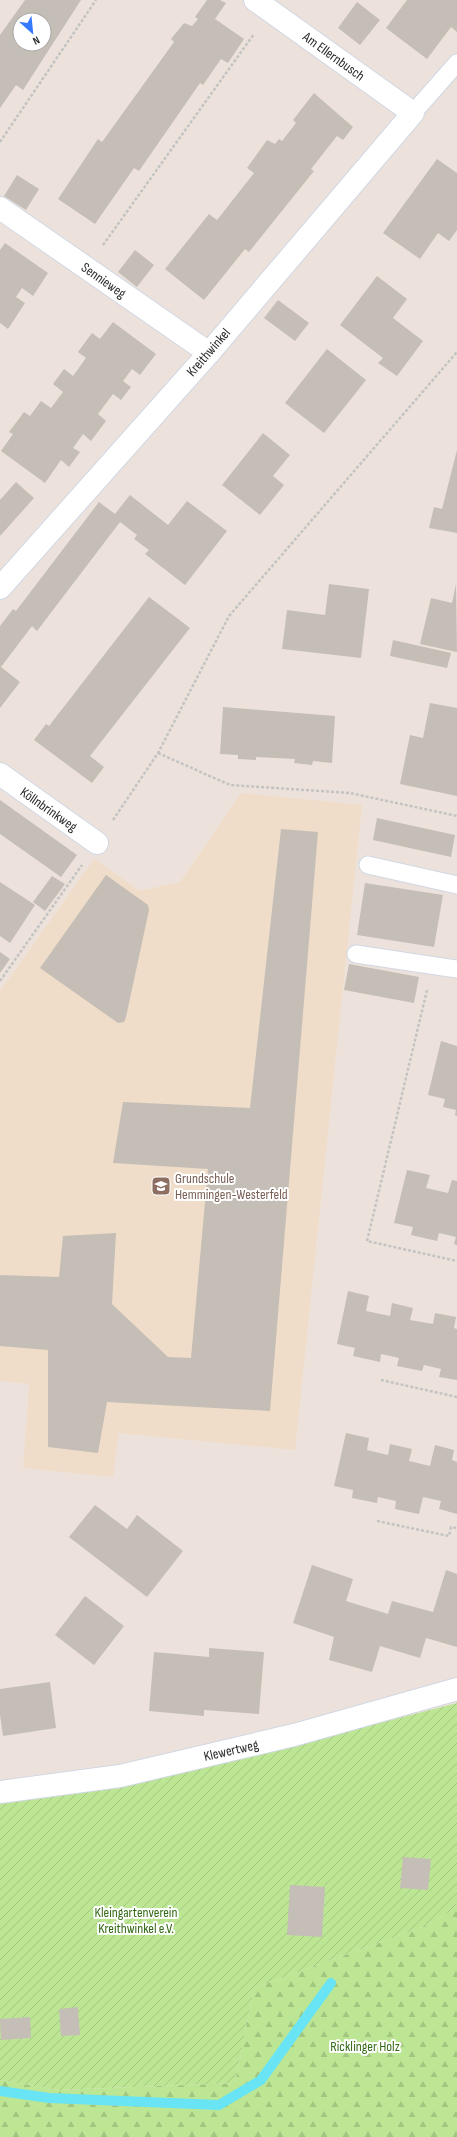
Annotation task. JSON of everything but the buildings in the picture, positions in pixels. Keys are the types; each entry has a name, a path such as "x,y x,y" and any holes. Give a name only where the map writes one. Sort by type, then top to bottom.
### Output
{"street":[{"name":"Am Ellernbusch","path":"263,6 413,113"},
{"name":"Kreithwinkel","path":"0,588 208,353 413,113"},
{"name":"Sennieweg","path":"0,208 208,353"},
{"name":"Köllnbrinkweg","path":"0,774 97,843"},
{"name":"Klewertweg","path":"0,1792 120,1776 294,1735 457,1689"}],"lane":[{"path":"413,113 457,63"},
{"path":"368,865 457,885"},
{"path":"356,954 457,969"}],"path":[{"path":"0,142 96,0"},
{"path":"87,268 263,6"},
{"path":"0,981 158,753 229,616 457,352"},
{"path":"158,753 230,785 350,793 457,816"},
{"path":"428,985 368,1241 457,1261"},
{"path":"381,1380 457,1396"},
{"path":"377,1522 449,1536 451,1527 457,1528"}],"shaded area":[{"name":"Grundschule Hemmingen-Westerfeld","path":"241,793 362,805 295,1450 119,1433 113,1477 23,1468 29,1384 0,1381 0,991 94,859 140,891 180,882"}],"green space":[{"name":"Kleingartenverein Kreithwinkel e.V.","path":"457,1703 457,1903 452,1910 428,1925 254,1988 235,2083 59,2090 0,2080 0,1800 275,1750"},
{"name":"Ricklinger Holz","path":"457,1903 457,2137 0,2137 0,2080 59,2090 235,2083 254,1988 428,1925 452,1910"}],"waterway":[{"path":"0,2091 49,2098 219,2105 261,2080 331,1983"}],"place":[{"name":"Grundschule Hemmingen-Westerfeld","path":"161,1186"}]}
